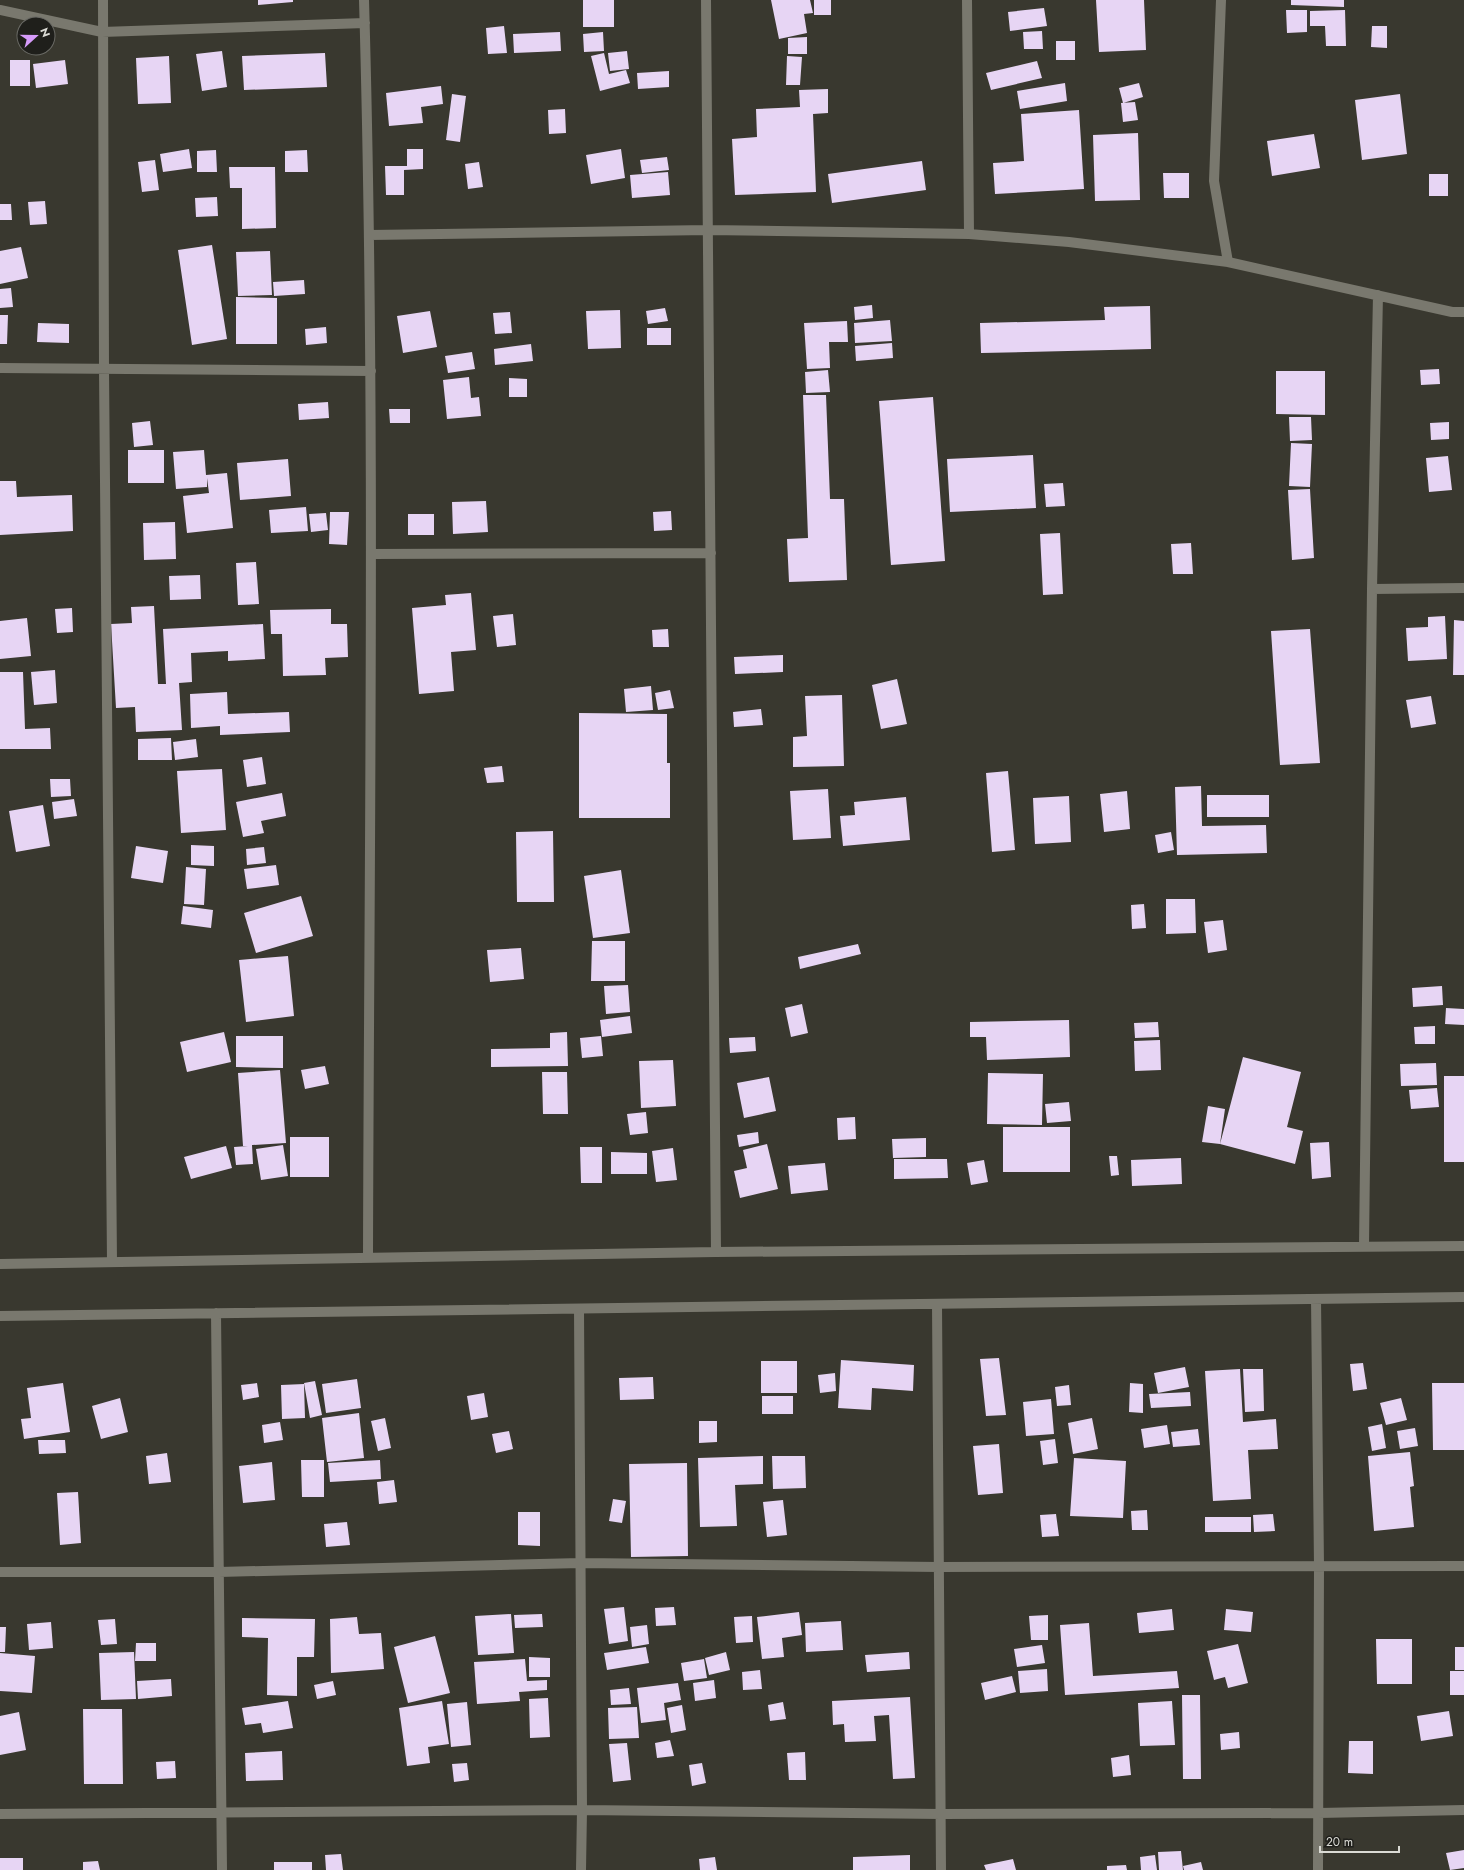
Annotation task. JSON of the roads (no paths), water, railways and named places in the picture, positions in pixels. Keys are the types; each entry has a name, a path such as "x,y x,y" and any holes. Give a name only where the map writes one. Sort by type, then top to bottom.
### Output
{"street":[{"path":"103,0 104,370 112,1262"},
{"path":"364,0 370,235 371,554 368,1258"},
{"path":"706,0 716,1252"},
{"path":"967,0 969,234"},
{"path":"1221,0 1214,181 1228,262"},
{"path":"0,10 102,32 365,22"},
{"path":"370,235 708,230 969,234 1069,242 1228,262 1452,312 1464,312"},
{"path":"1364,1246 1372,589 1378,295"},
{"path":"0,368 370,371"},
{"path":"371,554 711,553"},
{"path":"1372,589 1464,588"},
{"path":"0,1264 716,1252 1464,1246"},
{"path":"0,1316 1464,1297"},
{"path":"1316,1299 1319,1566 1318,1870"},
{"path":"937,1304 941,1870"},
{"path":"579,1309 582,1810 581,1870"},
{"path":"216,1313 222,1870"},
{"path":"0,1572 219,1572 580,1564 939,1567 1464,1566"},
{"path":"0,1814 582,1810 941,1814 1318,1813 1464,1810"}]}
